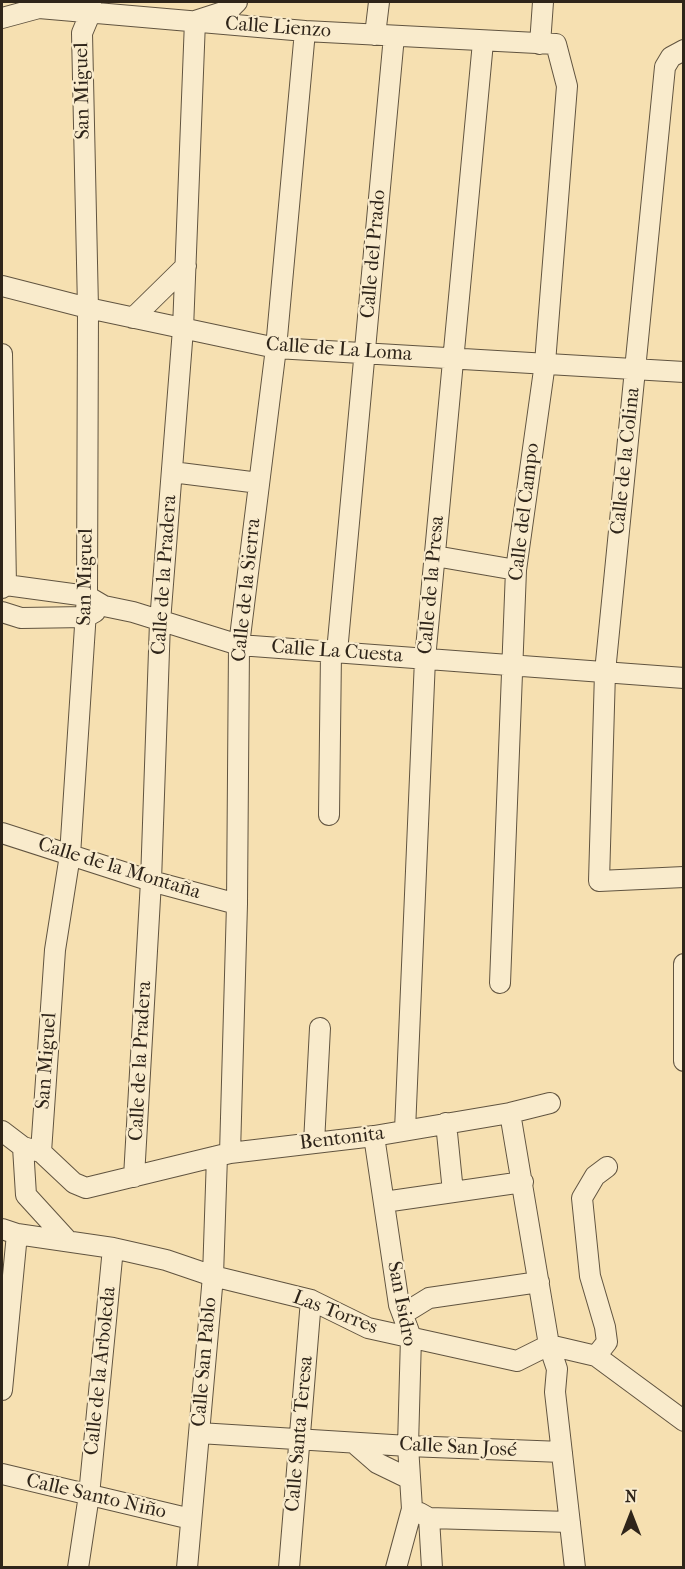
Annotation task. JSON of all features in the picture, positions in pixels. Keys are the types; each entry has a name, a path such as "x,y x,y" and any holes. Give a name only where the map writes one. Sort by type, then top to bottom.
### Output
{"street":[{"path":"195,21 229,10 237,2"},
{"name":"Calle del Prado","path":"329,815 334,652 365,353 385,35 379,2"},
{"name":"Calle del Campo","path":"500,982 516,570 545,363 567,86 548,44 543,2"},
{"name":"Calle Lienzo","path":"2,18 39,8 91,8 195,21 305,31 548,44"},
{"name":"San Miguel","path":"68,1242 26,1195 55,950 70,855 86,618 96,601 81,33 91,8"},
{"name":"Calle de la Pradera","path":"134,1177 151,881 160,622 183,329 195,21"},
{"name":"Calle de la Sierra","path":"224,1154 237,904 239,645 276,348 305,31"},
{"name":"Calle de la Presa","path":"405,1130 425,659 483,42"},
{"name":"Calle de la Colina","path":"684,50 671,57 665,67 605,672 599,881 684,877"},
{"path":"133,318 186,266"},
{"path":"2,269 2,298"},
{"name":"Calle de La Loma","path":"2,286 88,308 276,348 684,372"},
{"path":"2,354 4,587"},
{"path":"172,472 259,483"},
{"path":"435,556 516,570"},
{"name":"Calle La Cuesta","path":"4,587 96,601 239,645 684,678"},
{"path":"2,612 21,618 86,618"},
{"name":"Calle de la Montaña","path":"2,833 151,881 237,904"},
{"path":"684,964 684,1061"},
{"path":"314,1143 320,1028"},
{"name":"Bentonita","path":"32,1149 74,1183 86,1188 224,1154 374,1136 510,1113 550,1103"},
{"path":"510,1113 549,1345 557,1368 555,1392 575,1568"},
{"path":"446,1124 453,1192"},
{"path":"2,1131 32,1149"},
{"name":"San Isidro","path":"374,1136 401,1310 411,1337 408,1446 410,1479 421,1514 432,1568"},
{"name":"Calle San Pablo","path":"187,1568 224,1154"},
{"path":"596,1356 607,1342 605,1327 590,1276 582,1198 595,1176 607,1167"},
{"path":"384,1202 523,1182"},
{"path":"2,1390 9,1231"},
{"name":"Las Torres","path":"9,1231 113,1248 166,1260 213,1276 311,1300 368,1328 517,1361 549,1345"},
{"name":"Calle de la Arboleda","path":"78,1568 89,1495 113,1248"},
{"path":"368,1328 383,1323 401,1310 429,1298 539,1282"},
{"name":"Calle Santa Teresa","path":"289,1568 311,1300"},
{"path":"549,1345 596,1356 684,1421"},
{"name":"Calle San José","path":"199,1433 301,1441 562,1452"},
{"name":"Calle San José","path":"354,1443 377,1463 410,1479"},
{"name":"Calle Santo Niño","path":"2,1474 191,1519"},
{"path":"421,1514 570,1522"},
{"name":"San Isidro","path":"396,1568 421,1514"}]}
